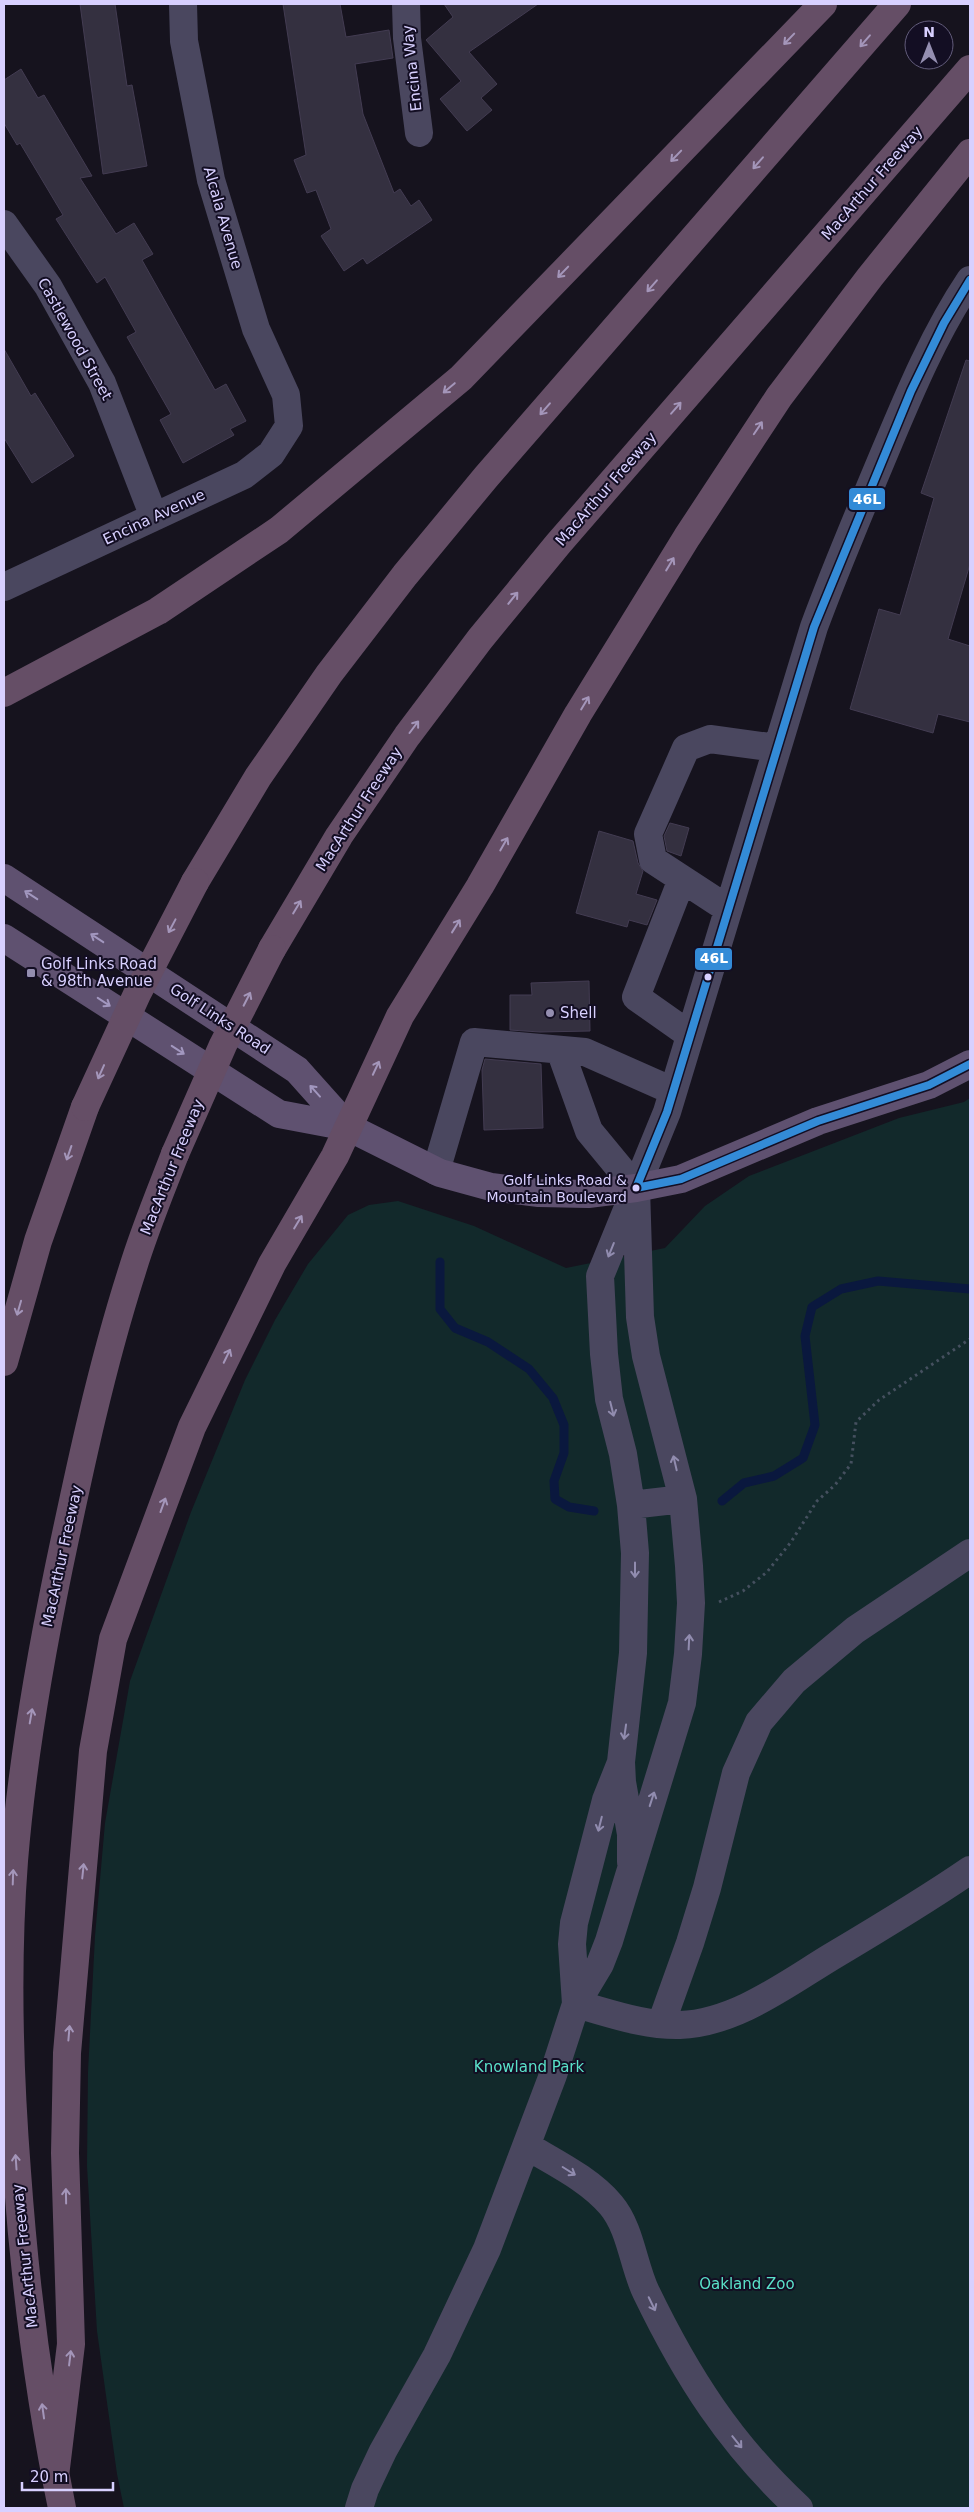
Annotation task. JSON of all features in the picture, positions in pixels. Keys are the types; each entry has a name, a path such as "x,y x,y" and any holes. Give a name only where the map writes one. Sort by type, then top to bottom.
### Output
{"highway":[{"path":"4,692 158,611 279,530 461,378 823,4"},
{"path":"4,1362 38,1241 85,1107 138,992 195,882 263,769 329,674 404,575 486,477 897,4"},
{"name":"MacArthur Freeway","path":"62,2508 45,2427 29,2307 12,2102 9,1976 14,1862 25,1750 48,1621 101,1379 132,1269 175,1154 223,1045 272,949 339,836 407,736 480,639 558,544 970,69"},
{"path":"55,2476 71,2344 64,2153 67,2053 93,1752 113,1639 192,1426 272,1264 323,1180 400,1016 480,886 578,714 687,536 754,435 809,357 970,153"}],"main road":[{"name":"Golf Links Road","path":"4,878 297,1070 348,1128"},
{"name":"Golf Links Road","path":"4,938 279,1114 348,1128 436,1171 491,1188 539,1193 588,1194 636,1188 681,1179 818,1121 929,1085 970,1064"}],"street":[{"name":"Alcala Avenue","path":"183,4 184,41 211,180 256,328 286,395 289,426"},
{"name":"Encina Way","path":"406,4 407,38 419,133"},
{"name":"Castlewood Street","path":"4,224 48,286 102,383 154,517"},
{"path":"632,1862 632,1834 622,1782 621,1762 629,1705 635,1600 635,1553 631,1505 623,1454 609,1399 604,1354 600,1276 673,1091 814,626 904,408 942,328 970,280"},
{"name":"Encina Avenue","path":"4,587 244,475 271,454 289,426"},
{"path":"728,909 653,860 648,834 686,748 710,739 777,748"},
{"path":"682,879 636,997 690,1035"},
{"path":"436,1171 474,1042 585,1052 673,1091"},
{"path":"360,2508 365,2489 383,2451 437,2355 461,2308 487,2249 527,2146 576,2004 600,1964 682,1703 688,1654 691,1603 683,1499 646,1356 640,1317 636,1188 589,1130 560,1050"},
{"path":"631,1505 683,1499"},
{"path":"661,2024 704,1898 736,1773 759,1722 794,1681 855,1630 970,1553"},
{"path":"576,2004 572,1944 574,1923 606,1800 621,1762"},
{"path":"576,2004 645,2023 681,2025 722,2017 762,1999 919,1905 970,1872"},
{"path":"527,2146 593,2187 612,2206 624,2228 639,2277 681,2362 718,2417 745,2452 799,2508"}],"path":[{"path":"691,1603 721,1602 743,1591 767,1572 791,1542 817,1501 835,1485 851,1464 856,1422 879,1400 970,1339"}],"green space":[{"name":"Knowland Park","path":"970,1098 970,2508 124,2508 117,2474 97,2331 87,2166 88,2072 95,1936 105,1823 130,1681 191,1512 245,1380 275,1320 308,1264 348,1215 369,1205 398,1201 474,1226 566,1268 665,1248 705,1206 749,1176 899,1118 964,1102"}],"building":[{"path":"80,4 115,4 127,86 132,85 147,166 103,174"},
{"path":"283,4 340,4 346,37 389,30 393,58 355,64 363,114 394,193 400,189 411,206 419,200 432,220 367,264 363,258 344,271 321,236 331,229 316,190 307,193 294,160 306,155"},
{"path":"444,4 538,4 469,52 497,84 481,98 492,110 467,131 440,99 461,81 426,40 453,17"},
{"path":"21,69 38,98 44,95 92,176 80,178 116,234 134,223 153,254 142,260 215,390 226,384 246,421 230,429 234,435 183,463 160,420 171,414 127,337 136,332 105,277 97,283 56,219 63,215 20,143 17,145 4,123 4,80"},
{"path":"4,349 31,396 35,393 74,456 32,483 4,438"},
{"path":"966,360 970,361 970,564 948,639 970,646 970,722 938,714 933,733 850,709 879,609 900,615 934,498 921,493"},
{"path":"670,823 689,828 681,856 667,851 664,836"},
{"path":"599,831 633,841 638,863 643,871 636,894 657,900 647,925 629,920 627,927 576,913"},
{"name":"Shell","path":"589,981 590,1031 540,1032 510,1030 510,995 532,995 531,983"},
{"path":"485,1059 541,1064 543,1128 484,1130 482,1070"}],"waterway":[{"path":"440,1262 440,1309 455,1328 488,1342 529,1369 553,1398 564,1425 564,1453 554,1481 555,1499 569,1507 594,1511"},
{"path":"722,1501 744,1483 774,1476 803,1458 815,1425 805,1336 812,1307 841,1289 878,1281 970,1289"}],"transit line":[{"name":"46L","path":"636,1188 667,1112 814,627 911,391 944,323 970,280"},
{"name":"46L","path":"636,1188 681,1179 818,1121 929,1085 970,1064"}],"place":[{"name":"Golf Links Road & 98th Avenue","path":"31,973"},
{"name":"Shell","path":"550,1013"},
{"name":"Golf Links Road & Mountain Boulevard","path":"636,1188"}],"park label":[{"name":"Oakland Zoo","path":"747,2284"}]}
